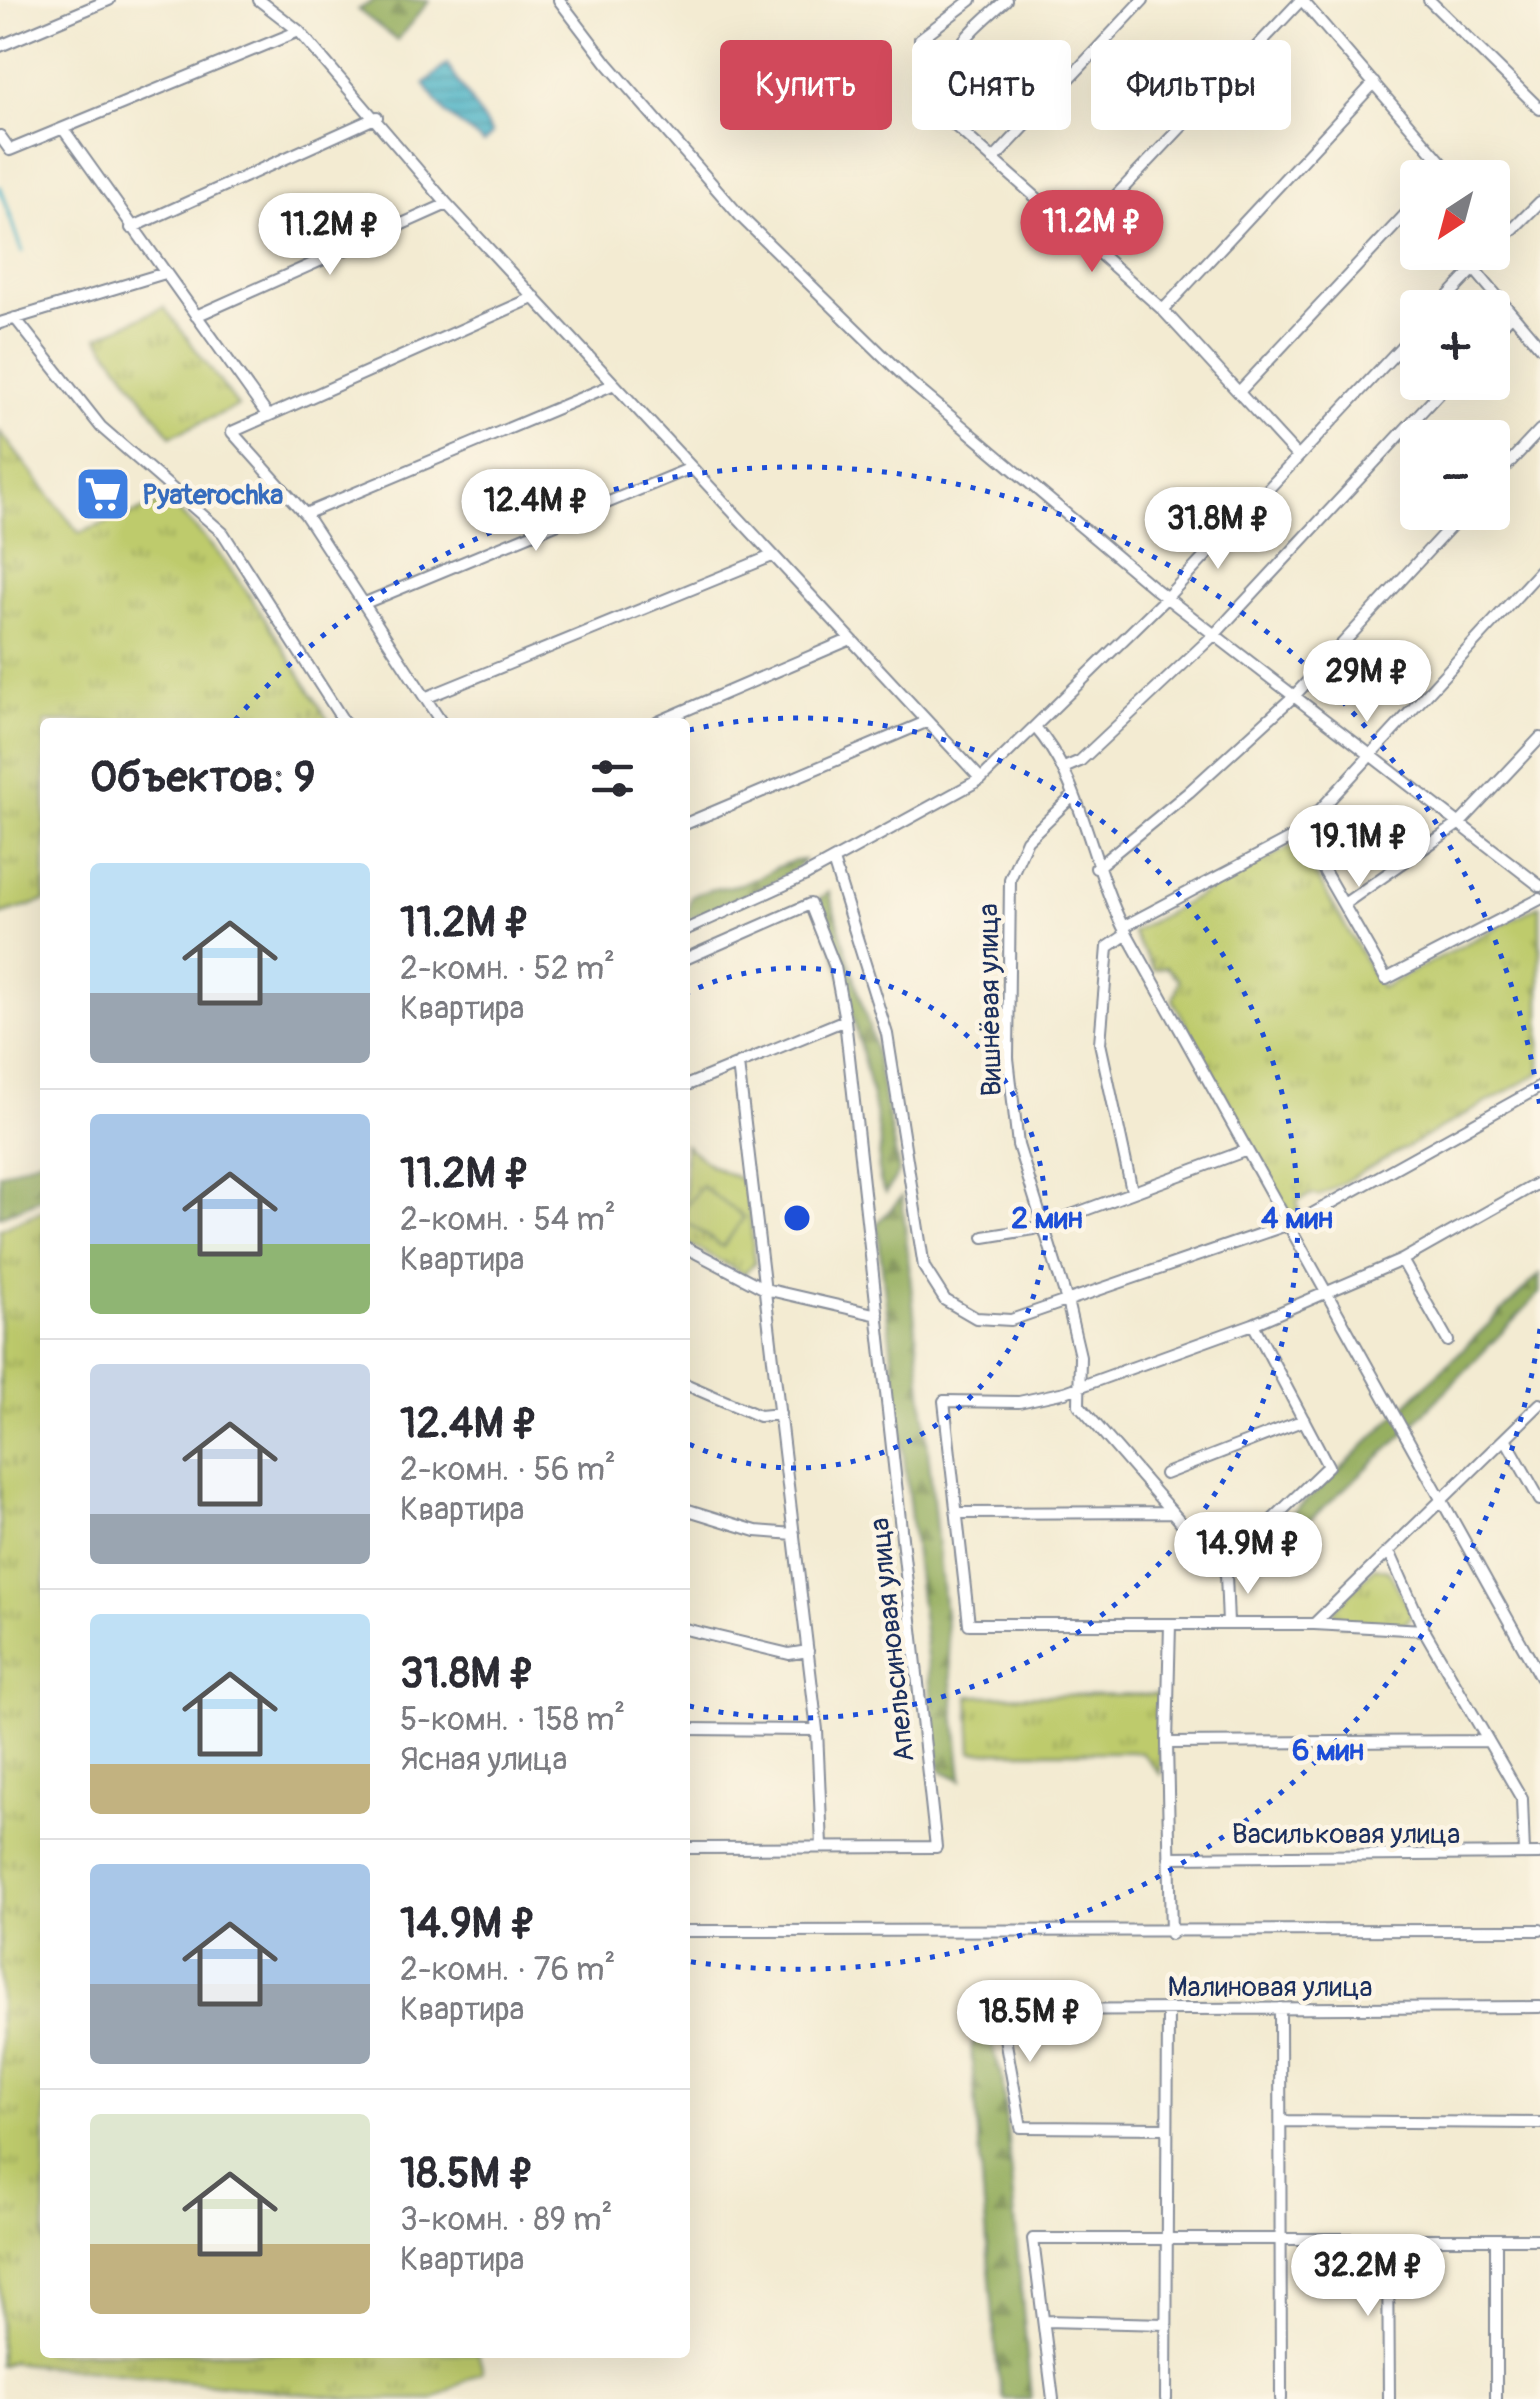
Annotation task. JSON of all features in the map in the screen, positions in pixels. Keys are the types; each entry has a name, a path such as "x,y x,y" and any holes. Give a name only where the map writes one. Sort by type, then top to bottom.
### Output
{"street":[{"path":"0,46 108,0"},
{"path":"259,0 299,31 612,385 981,779"},
{"path":"559,0 607,63 740,216 911,383 1215,634 1540,886"},
{"path":"920,39 971,0"},
{"path":"1006,0 972,30 942,76 940,96 951,122 1163,310 1297,456"},
{"path":"994,160 1143,0"},
{"path":"1078,236 1301,0 1435,160"},
{"path":"1429,0 1540,110"},
{"path":"0,136 10,150 299,31"},
{"path":"1163,310 1374,83"},
{"path":"132,228 377,117"},
{"path":"64,130 268,416"},
{"path":"1510,232 1540,202"},
{"path":"196,316 448,204"},
{"path":"1239,392 1400,220"},
{"path":"1455,290 1473,270"},
{"path":"1475,270 1540,347"},
{"path":"0,323 165,273"},
{"path":"438,718 305,514 232,432 535,297"},
{"path":"15,318 53,361 101,427 223,533 341,718"},
{"path":"690,928 833,861 981,779 1168,596 1400,348"},
{"path":"305,514 612,385"},
{"path":"1064,768 1080,761 1215,634 1432,400"},
{"path":"1510,462 1540,430"},
{"path":"366,603 691,468"},
{"path":"1096,868 1189,792 1294,695 1447,530"},
{"path":"426,698 772,556"},
{"path":"1132,1191 1100,1043 1108,947 1125,931 1297,835 1540,571"},
{"path":"667,718 850,638"},
{"path":"690,822 926,722"},
{"path":"1035,727 1059,754 1096,868 1125,931 1540,1677"},
{"path":"1344,904 1460,823 1540,738"},
{"name":"Вишнёвая улица","path":"1074,795 1026,840 1015,860 1007,904 1008,1058 1018,1146 1068,1301 1080,1356 1078,1386"},
{"path":"1297,835 1308,841 1386,979 1540,898"},
{"path":"833,861 886,1034 924,1267 945,1300 976,1318 1011,1320 1288,1225 1540,1087"},
{"name":"Апельсиновая улица","path":"690,956 810,904 834,967 846,1020 936,1847 690,1848"},
{"path":"690,1084 846,1020"},
{"path":"738,1064 817,1730 822,1846"},
{"path":"984,1237 1043,1224 1246,1150"},
{"path":"1424,1630 1314,1624 969,1624 944,1401 1019,1402 1078,1386 1253,1324 1402,1260 1540,1182"},
{"path":"690,1250 765,1288 878,1315"},
{"path":"1402,1260 1448,1341"},
{"path":"1236,1555 1328,1466 1253,1324"},
{"path":"690,1386 759,1416 780,1414"},
{"path":"1078,1386 1079,1405 1226,1574 1228,1624"},
{"path":"1314,1624 1540,1404"},
{"path":"1165,1474 1304,1420"},
{"path":"1505,1438 1540,1500"},
{"path":"690,1511 756,1531 794,1534"},
{"path":"957,1513 1172,1512"},
{"path":"1388,1551 1424,1630 1522,1800 1524,1854"},
{"path":"1170,1624 1167,1743 1171,1934"},
{"path":"690,1630 789,1654 808,1652"},
{"path":"690,1729 817,1730"},
{"path":"1167,1743 1488,1741"},
{"name":"Васильковая улица","path":"1168,1856 1540,1854"},
{"path":"690,1932 1171,1934 1540,1930"},
{"path":"1280,2008 1281,2399"},
{"name":"Малиновая улица","path":"1167,2128 1022,2127 1000,2010 1540,2008"},
{"path":"1166,2399 1168,2009"},
{"path":"1281,2122 1540,2123"},
{"path":"1054,2399 1034,2239 1540,2239"},
{"path":"1388,2239 1389,2399"},
{"path":"1496,2239 1496,2399"},
{"path":"1045,2321 1166,2324"}],"green space":[{"path":"375,0 429,1 397,40 358,10"},
{"path":"164,307 238,406 171,436 98,337"},
{"path":"0,432 79,533 167,501 237,578 327,718 40,718 40,903 0,915"},
{"path":"1297,843 1381,988 1540,905 1540,1073 1319,1196 1312,1194 1297,1201 1299,1211 1289,1213 1173,1000 1179,980 1166,967 1154,970 1132,932"},
{"path":"804,860 784,876 690,919 691,897 745,883 782,865"},
{"path":"829,892 873,1041 899,1172 886,1193 880,1179 879,1134 867,1075 818,900"},
{"path":"690,1149 710,1165 746,1182 755,1263 744,1274 690,1245"},
{"path":"40,1158 40,1199 0,1216 0,1174"},
{"path":"701,1186 744,1217 723,1247 690,1224 690,1201"},
{"path":"902,1197 962,1780 940,1770 877,1224"},
{"path":"40,1212 40,2358 479,2358 483,2371 433,2399 353,2399 10,2362 0,2366 0,1229"},
{"path":"1540,1274 1540,1293 1400,1438 1248,1576 1241,1557 1323,1486"},
{"path":"1375,1567 1388,1570 1412,1613 1409,1620 1403,1624 1341,1624 1334,1619 1334,1610"},
{"path":"1160,1694 1160,1774 1141,1752 972,1752 969,1696"},
{"path":"983,2018 1002,2076 1031,2399 1004,2399 998,2374 971,2049"}],"water":[{"path":"447,64 492,134 484,143 447,115 424,84"}],"waterway":[{"path":"0,187 22,251"}],"place":[{"name":"Pyaterochka","path":"103,494"}]}
